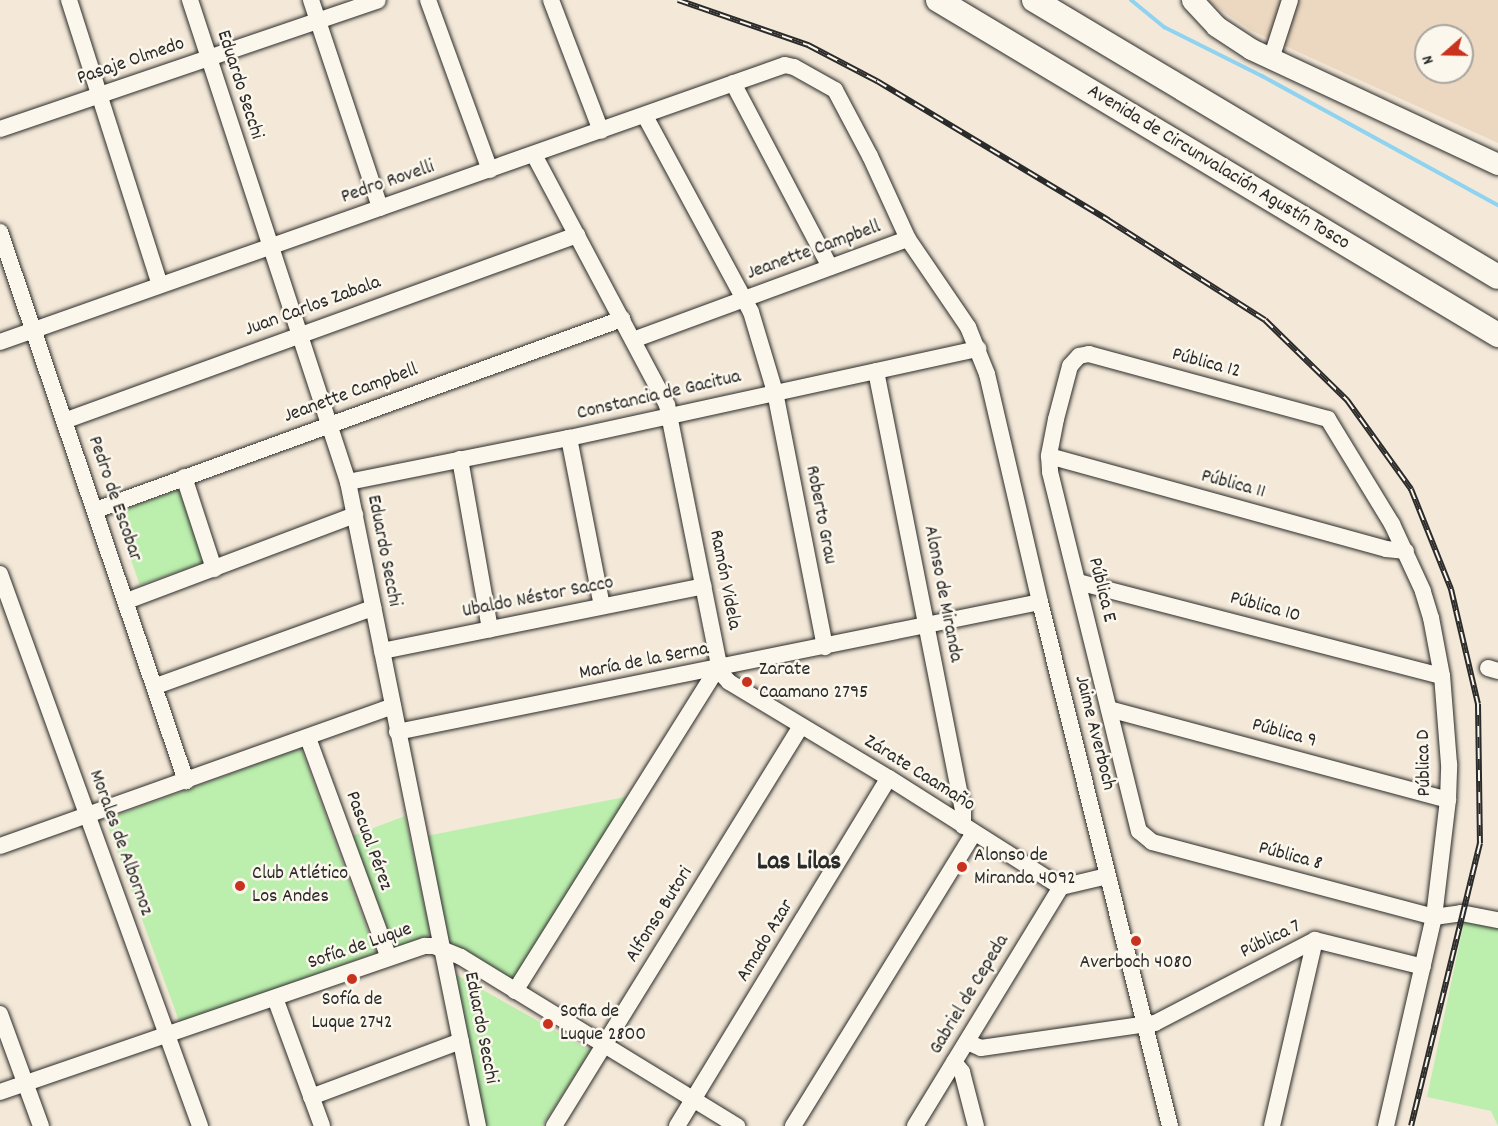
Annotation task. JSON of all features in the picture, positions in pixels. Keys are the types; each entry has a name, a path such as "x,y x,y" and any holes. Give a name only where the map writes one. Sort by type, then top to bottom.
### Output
{"highway":[{"name":"Avenida de Circunvalación Agustín Tosco","path":"938,0 1498,334"},
{"path":"1034,0 1498,277"},
{"path":"1065,0 1184,74 1248,128"}],"main road":[{"path":"1192,0 1215,26 1271,59 1498,164"}],"street":[{"path":"69,0 160,285"},
{"name":"Eduardo Secchi","path":"190,0 331,424 348,482 478,1126"},
{"path":"311,0 380,208"},
{"name":"Pasaje Olmedo","path":"0,129 378,0"},
{"path":"428,0 490,170"},
{"path":"551,0 601,131"},
{"path":"1271,59 1290,0"},
{"name":"Pedro Rovelli","path":"0,342 789,65"},
{"name":"Jaime Averboch","path":"789,65 835,90 840,96 908,238 968,327 987,374 1040,602 1170,1126"},
{"path":"733,83 831,267"},
{"name":"Roberto Grau","path":"645,116 751,312 775,392 825,647"},
{"name":"Ramón Videla","path":"534,155 663,396 670,416 704,585 718,660 717,669"},
{"name":"Pedro de Escobar","path":"0,231 156,686 186,781"},
{"name":"Juan Carlos Zabala","path":"64,421 577,236"},
{"name":"Jeanette Campbell","path":"633,340 908,238"},
{"name":"Jeanette Campbell","path":"96,510 622,319"},
{"name":"Constancia de Gacitua","path":"348,482 569,438 978,349"},
{"name":"Pública 12","path":"1073,360 1089,354 1328,419"},
{"name":"Pública E","path":"1073,360 1056,419 1049,456 1054,494 1139,831"},
{"name":"Alonso de Miranda","path":"876,371 963,809 969,829"},
{"name":"Pública D","path":"1328,419 1406,551 1431,618 1442,676 1449,764 1448,800 1434,917 1386,1126"},
{"path":"569,438 602,606"},
{"name":"Pública 11","path":"1049,456 1386,549 1406,551"},
{"path":"460,459 490,629"},
{"path":"184,477 214,569"},
{"path":"127,601 355,515"},
{"name":"Morales de Albornoz","path":"1,581 200,1126"},
{"name":"Pública 10","path":"1078,582 1442,676"},
{"name":"Ubaldo Néstor Sacco","path":"382,651 704,585"},
{"name":"María de la Serna","path":"398,732 1040,602"},
{"path":"156,686 374,608"},
{"path":"515,991 717,669"},
{"name":"Zárate Caamaño","path":"717,669 729,682 800,727 889,778 1061,887"},
{"path":"0,846 393,706"},
{"name":"Pública 9","path":"1109,709 1448,800"},
{"name":"Alfonso Butori","path":"554,1126 800,727"},
{"name":"Pascual Pérez","path":"308,738 389,958"},
{"name":"Amado Azar","path":"677,1126 889,778"},
{"path":"793,1126 969,829"},
{"name":"Pública 8","path":"1139,831 1152,842 1434,917"},
{"path":"1061,887 1107,876"},
{"name":"Gabriel de Cepeda","path":"915,1126 1061,887"},
{"path":"1434,917 1461,913 1498,920"},
{"path":"1272,1126 1315,940"},
{"name":"Pública 7","path":"967,1042 981,1048 1145,1025 1162,1020 1315,940 1423,967"},
{"name":"Sofía de Luque","path":"0,1092 425,946 443,949"},
{"path":"443,949 737,1126"},
{"path":"275,998 322,1126"},
{"path":"0,1014 41,1126"},
{"path":"311,1097 461,1041"},
{"path":"954,1062 962,1072 976,1126"}],"shaded area":[{"path":"1206,0 1498,0 1498,143 1252,31"}],"green space":[{"path":"179,490 204,563 140,585 115,512"},
{"name":"Club Atlético Los Andes","path":"301,748 376,953 180,1024 106,819"},
{"path":"630,796 512,985 444,942 421,837"},
{"path":"405,816 430,932 425,939 397,948 386,944 347,838"},
{"path":"1465,917 1498,926 1498,1126 1491,1111 1427,1097"},
{"path":"455,974 591,1051 542,1126 486,1126"}],"waterway":[{"path":"1131,0 1164,27 1262,76 1498,205"}],"railway":[{"path":"678,0 808,45 877,81 1108,220 1265,320 1347,400 1411,489 1451,589 1478,704 1480,843 1411,1126"}],"place":[{"name":"Zarate Caamano 2795","path":"747,682"},
{"name":"Alonso de Miranda 4092","path":"962,867"},
{"name":"Club Atlético Los Andes","path":"240,886"},
{"name":"Averboch 4080","path":"1136,941"},
{"name":"Sofía de Luque 2742","path":"352,979"},
{"name":"Sofia de Luque 2800","path":"548,1024"}],"district":[{"name":"Las Lilas","path":"799,863"}]}
